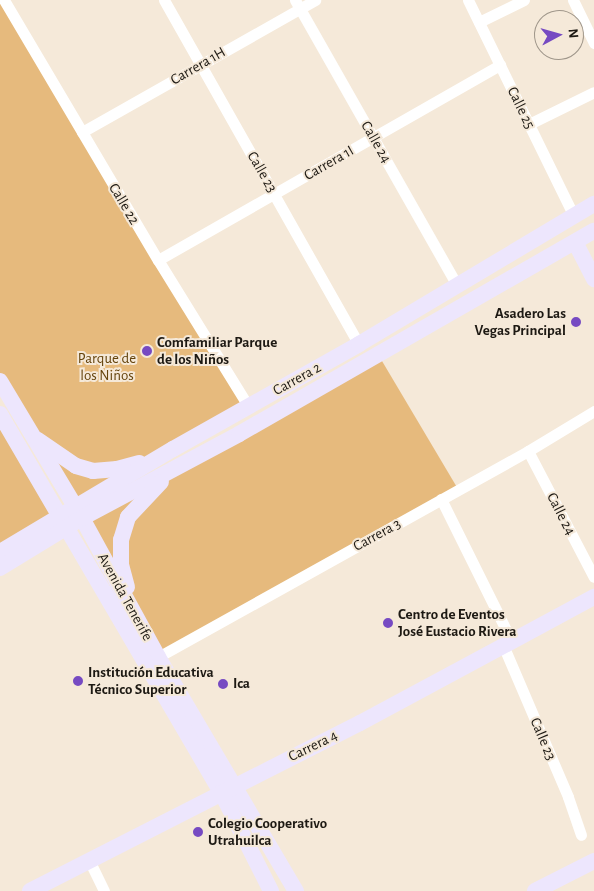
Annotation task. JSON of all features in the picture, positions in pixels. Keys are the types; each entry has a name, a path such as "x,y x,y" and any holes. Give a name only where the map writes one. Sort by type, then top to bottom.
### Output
{"main road":[{"name":"Carrera 2","path":"79,513 173,449 360,344 594,204"},
{"name":"Carrera 2","path":"0,552 177,467 379,356 594,231"},
{"path":"575,242 594,279"},
{"name":"Avenida Tenerife","path":"0,381 79,513 158,657 228,789 271,891"},
{"name":"Avenida Tenerife","path":"0,414 63,522 228,789 296,891"},
{"path":"34,438 76,466 93,471 117,469 140,463 173,449"},
{"path":"134,613 121,564 121,540 128,516 177,467"},
{"name":"Carrera 2","path":"0,568 63,522"},
{"name":"Carrera 4","path":"30,891 360,723 594,597"},
{"path":"535,891 594,861"}],"street":[{"path":"0,4 4,0"},
{"name":"Calle 22","path":"4,0 158,260 248,406"},
{"name":"Calle 23","path":"164,0 360,344"},
{"name":"Carrera 1H","path":"82,132 201,65 298,4 315,0"},
{"name":"Calle 25","path":"468,0 574,216"},
{"path":"479,22 524,0"},
{"path":"573,0 594,43"},
{"name":"Calle 24","path":"298,4 457,285"},
{"name":"Carrera 1I","path":"158,260 500,65"},
{"path":"529,124 594,92"},
{"name":"Carrera 3","path":"158,657 528,450 594,411"},
{"name":"Calle 24","path":"528,450 594,577"},
{"name":"Calle 23","path":"441,499 507,643 568,797 581,835"},
{"path":"89,860 104,891"}],"green space":[{"name":"Parque de los Niños","path":"0,2 248,406 76,508 0,381"},
{"path":"379,356 458,489 158,657 82,518"},
{"path":"0,417 60,516 0,552"}],"place":[{"name":"Asadero Las Vegas Principal","path":"576,322"},
{"name":"Comfamiliar Parque de los Niños","path":"147,351"},
{"name":"Centro de Eventos José Eustacio Rivera","path":"388,623"},
{"name":"Institución Educativa Técnico Superior","path":"78,681"},
{"name":"Ica","path":"223,684"},
{"name":"Colegio Cooperativo Utrahuilca","path":"198,832"}]}
